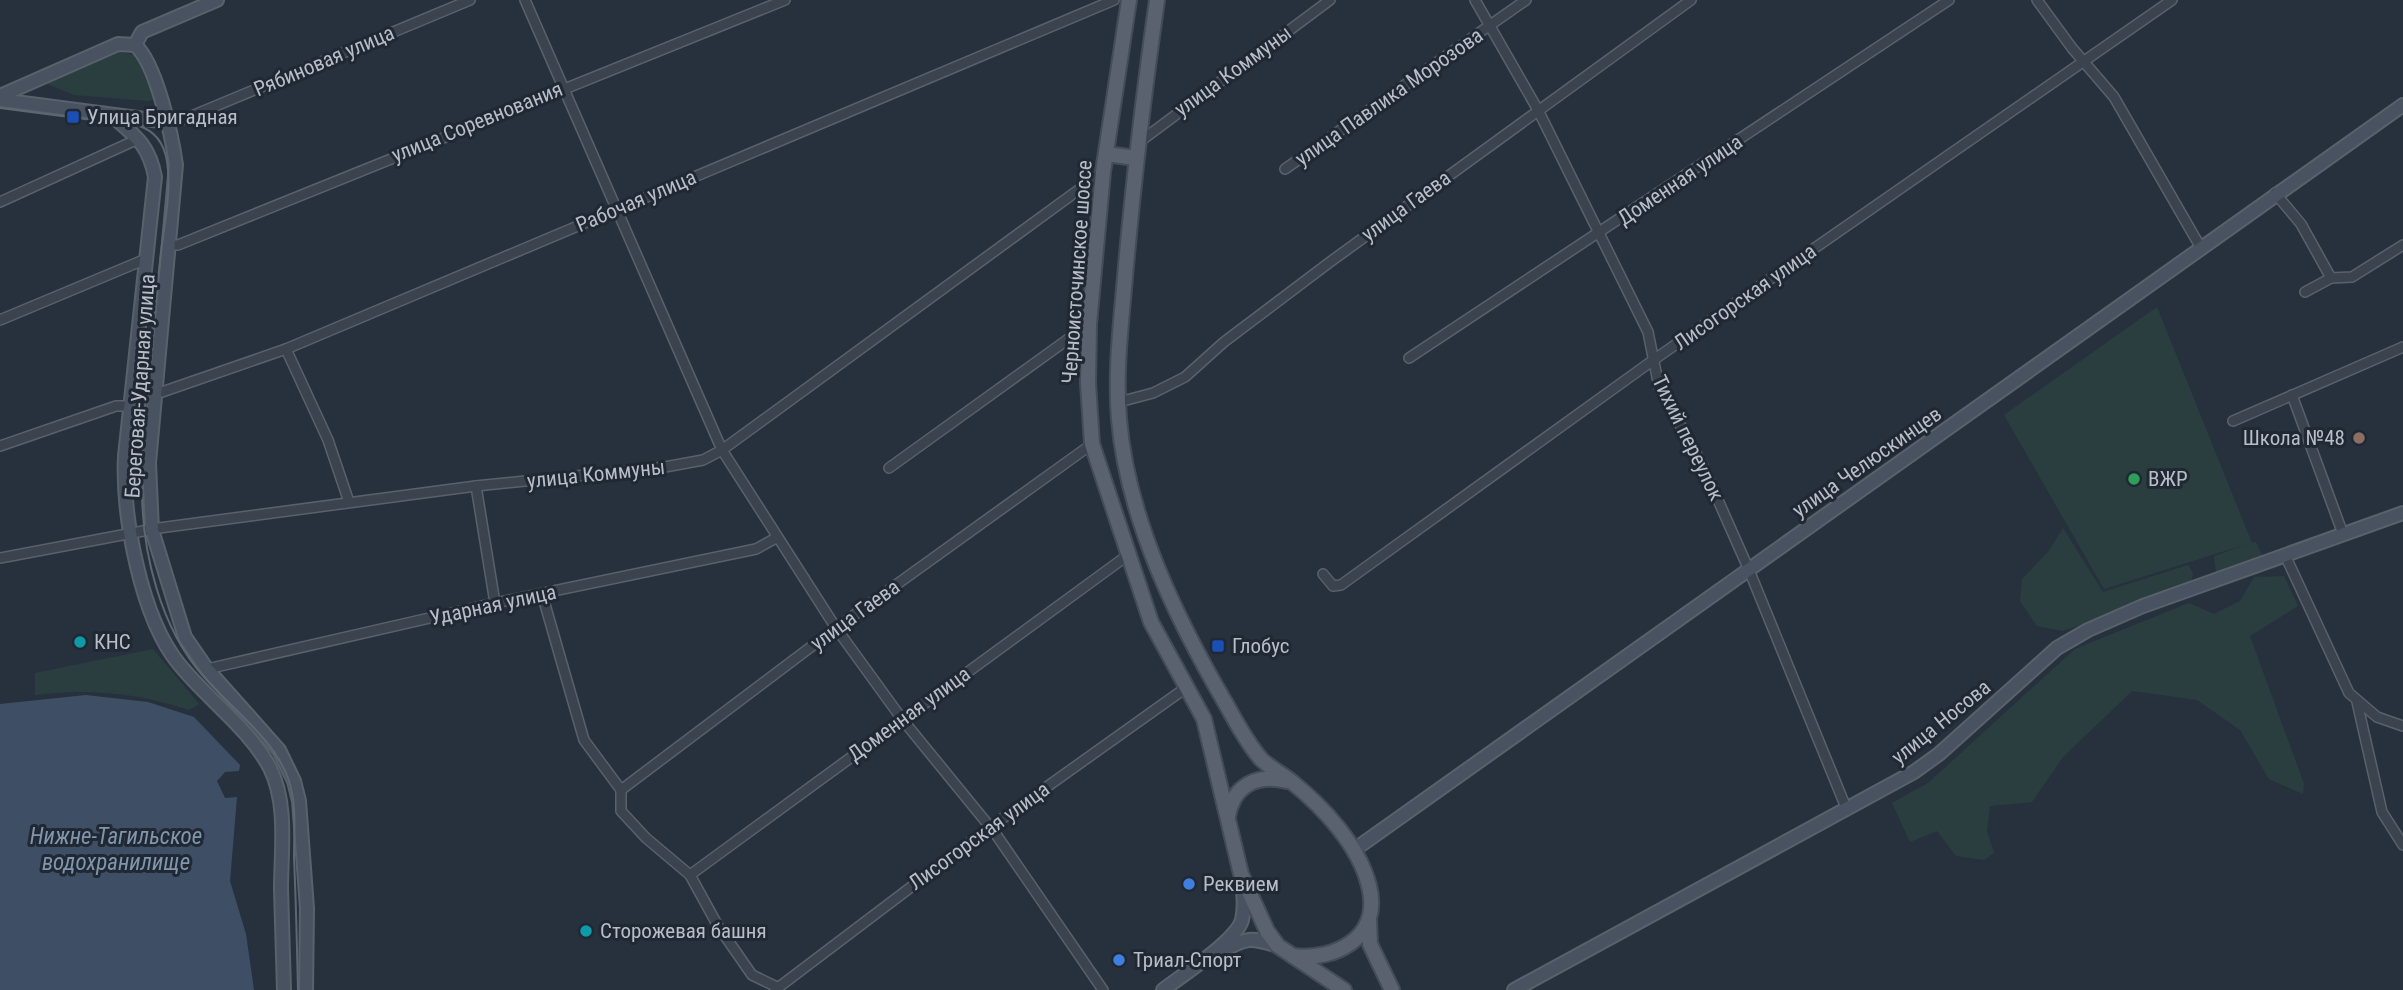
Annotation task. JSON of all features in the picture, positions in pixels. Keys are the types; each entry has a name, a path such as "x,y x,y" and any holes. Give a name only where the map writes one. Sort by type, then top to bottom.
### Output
{"main road":[{"path":"0,98 118,44 135,45 142,32 217,0"},
{"name":"Черноисточинское шоссе","path":"1129,0 1106,154 1089,324 1088,383 1092,444 1151,622 1204,719 1228,817"},
{"path":"1157,0 1136,151 1119,352 1122,438 1133,491 1177,614 1245,736 1262,760 1315,803 1354,850 1369,885 1370,944 1392,990"},
{"name":"Береговая-Ударная улица","path":"135,45 143,53 173,122 176,164 171,245 149,463 152,530 180,626 207,669 279,750 294,781 299,802 307,908 306,990"},
{"path":"0,98 173,122"},
{"name":"улица Челюскинцев","path":"1354,850 2403,104"},
{"name":"Береговая-Ударная улица","path":"111,115 138,139 150,155 155,177 124,480 131,535 138,567 165,643 178,663 263,757 275,783 281,817 284,990"},
{"path":"1106,154 1136,151"},
{"name":"улица Носова","path":"1514,990 1847,810 1939,754 2071,639 2143,606 2403,513"},
{"path":"1163,990 1233,934 1241,923 1244,903 1241,874 1228,817 1230,803 1248,783 1270,777 1292,782"},
{"path":"1241,874 1267,931 1278,946"},
{"path":"1293,956 1316,958 1337,952 1355,939 1369,920"},
{"path":"1188,971 1240,941 1255,938 1278,946 1345,990"}],"street":[{"name":"Рябиновая улица","path":"173,122 470,0"},
{"path":"525,0 722,450 836,628 902,719 989,828 1103,990"},
{"name":"улица Соревнования","path":"171,245 178,245 785,0"},
{"name":"Рабочая улица","path":"155,390 162,392 286,349 1114,0"},
{"name":"улица Коммуны","path":"1136,151 1330,0"},
{"name":"Тихий переулок","path":"1475,0 1538,110 1648,332 1659,387 1702,464 1749,569 1847,810"},
{"name":"улица Павлика Морозова","path":"1285,169 1525,0"},
{"name":"улица Гаева","path":"1119,402 1153,393 1185,377 1224,342 1287,294 1690,0"},
{"name":"Доменная улица","path":"1409,358 1949,0"},
{"path":"2037,0 2114,97 2156,175 2201,248"},
{"name":"Лисогорская улица","path":"1324,574 1333,586 1341,585 1652,361 2172,0"},
{"path":"0,202 138,139"},
{"name":"улица Коммуны","path":"0,558 152,530 349,502 665,467 703,460 722,450 1104,172"},
{"path":"2275,193 2301,223 2331,278"},
{"path":"2305,292 2331,278 2352,277 2403,245"},
{"path":"0,320 146,259"},
{"path":"889,467 1089,324"},
{"path":"2234,421 2403,347"},
{"path":"286,349 328,440 349,502"},
{"path":"2292,395 2343,534"},
{"path":"0,446 116,406 130,406"},
{"name":"улица Гаева","path":"621,790 836,628 1092,444"},
{"path":"476,486 495,603"},
{"name":"Ударная улица","path":"207,669 495,603 756,549 776,538"},
{"name":"Доменная улица","path":"690,875 1128,555"},
{"path":"2286,555 2349,693 2377,717 2403,726"},
{"path":"542,594 584,740 621,790 621,811 646,838 690,875 718,926 752,975 776,989"},
{"name":"Лисогорская улица","path":"776,989 989,828 1187,687"},
{"path":"2357,702 2382,812 2403,845"}],"green space":[{"path":"117,52 136,55 154,99 148,101 74,95 45,83"},
{"name":"ВЖР","path":"2157,307 2252,543 2256,542 2262,555 2216,572 2214,556 2250,543 2104,589 2004,415"},
{"path":"2063,528 2103,592 2188,565 2193,573 2191,584 2063,631 2037,626 2020,601 2022,579 2048,552"},
{"path":"2284,576 2298,606 2250,636 2304,784 2303,794 2269,779 2240,730 2197,700 2132,691 2063,757 2032,802 1990,806 1987,831 1994,853 1984,860 1956,856 1937,831 1910,842 1892,803 1928,783 2075,649 2189,603 2214,614 2240,601 2254,577"},
{"path":"153,649 199,704 189,710 132,696 94,692 35,695 35,673"}],"water":[{"name":"Нижне-Тагильское водохранилище","path":"86,695 148,702 194,717 240,765 239,771 225,772 217,781 225,798 237,797 230,881 246,934 254,990 0,990 0,704"}],"tram line":[{"path":"0,108 139,126 154,135 166,155 168,198 143,432 142,489 146,538 156,588 176,636 204,677 262,737 281,763 288,778 294,817 298,990"}],"place":[{"name":"Улица Бригадная","path":"73,117"},
{"name":"Школа №48","path":"2359,438"},
{"name":"ВЖР","path":"2134,479"},
{"name":"КНС","path":"80,642"},
{"name":"Глобус","path":"1218,646"},
{"name":"Реквием","path":"1189,884"},
{"name":"Сторожевая башня","path":"586,931"},
{"name":"Триал-Спорт","path":"1119,960"}]}
